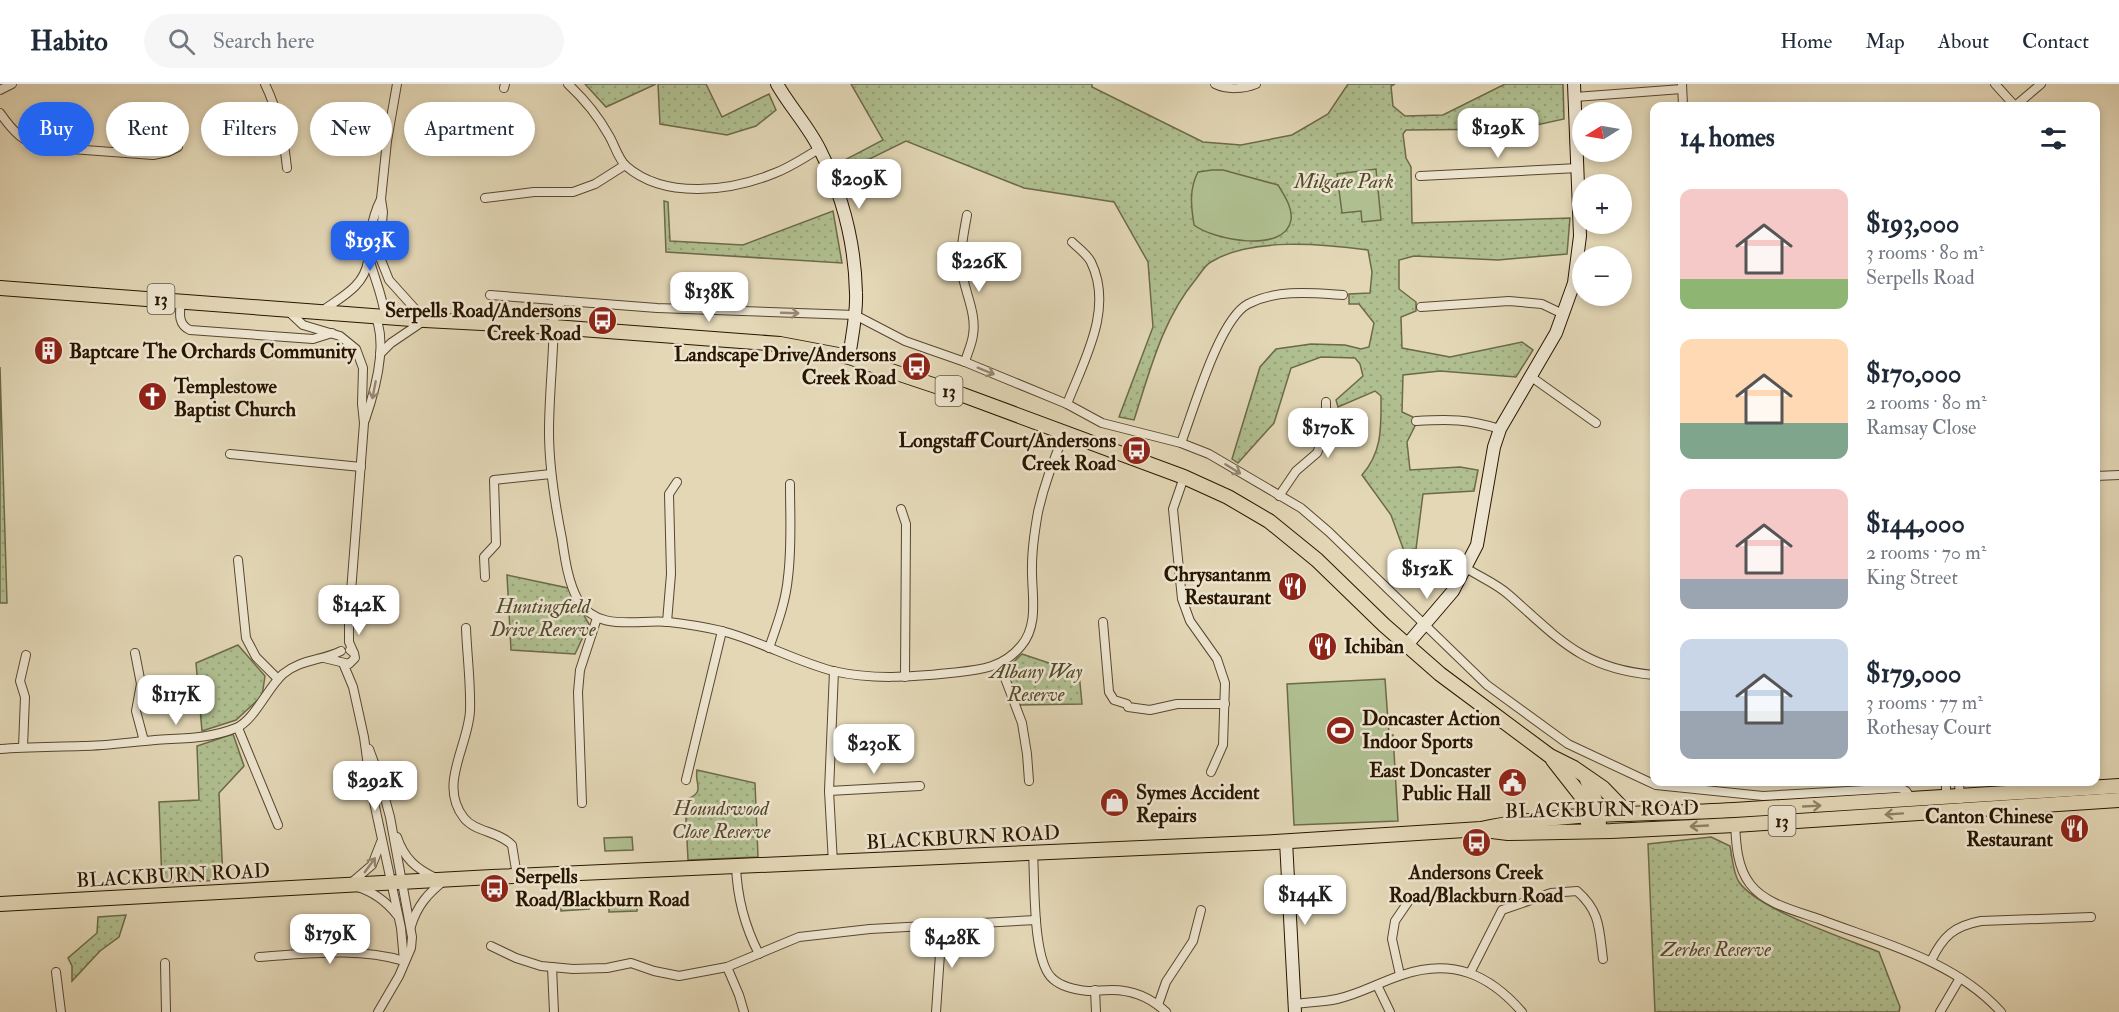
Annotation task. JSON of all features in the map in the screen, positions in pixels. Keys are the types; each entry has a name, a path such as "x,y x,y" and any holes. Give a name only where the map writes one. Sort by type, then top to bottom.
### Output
{"main road":[{"name":"13","path":"0,288 780,344 849,357 963,395 1184,477 1228,497 1269,522 1317,560 1406,646 1440,674 1550,756 1574,768 1603,788 1628,814"},
{"name":"13","path":"1550,756 1577,788 1593,815"},
{"path":"1586,777 1593,815 1600,832"},
{"name":"BLACKBURN ROAD","path":"0,904 736,865 832,863 1286,841 1481,829 1593,815 1735,818 2022,798 2119,786"},
{"name":"BLACKBURN ROAD","path":"2022,798 2119,800"},
{"name":"BLACKBURN ROAD","path":"1481,829 1508,833 1600,832 1912,800 1953,803"}],"street":[{"path":"0,90 12,84"},
{"path":"265,84 281,129 287,168"},
{"path":"321,312 363,279 383,212 381,199 389,121 397,84"},
{"path":"568,84 581,97 607,132 625,165 654,183 689,189 739,184 777,173 819,149"},
{"path":"777,84 819,149 844,207 854,259 856,293 849,357"},
{"path":"1215,84 1246,88 1256,84"},
{"path":"1995,84 2011,102"},
{"path":"2020,102 2041,84"},
{"path":"1406,646 1453,591 1477,545 1494,447 1500,429 1543,357 1563,314 1574,283 1580,236 1575,90 1682,86 1683,102"},
{"path":"0,113 21,138 33,144 44,147 106,152"},
{"path":"486,198 534,192 573,192 595,184 625,165"},
{"path":"1420,176 1578,168"},
{"path":"965,362 974,334 972,313 961,267 961,246 967,215"},
{"path":"375,240 387,277 425,320 391,343 380,354"},
{"path":"1067,405 1096,329 1099,309 1099,286 1090,260 1071,242"},
{"path":"364,423 374,393 380,354 382,301 370,262 370,250"},
{"path":"1181,443 1216,349 1228,325 1246,305 1266,297 1293,293 1343,295"},
{"path":"490,296 657,308 855,315 904,341 965,362 1067,405 1102,423 1181,443 1209,454 1301,508 1329,532 1487,686 1568,744 1650,782"},
{"path":"181,301 181,322 190,330 313,339 333,333"},
{"path":"564,301 555,310 549,434 551,474 571,583 579,601 597,618 615,623 668,622 722,631 834,671 854,675 905,677 1000,665 1022,646 1031,630 1032,563 1038,512 1053,460 1065,433"},
{"path":"1421,307 1509,301 1542,304 1563,314"},
{"path":"285,308 303,326 333,333 352,344 361,360 364,423 349,618 349,640 355,656 353,687"},
{"path":"1530,376 1596,423"},
{"path":"1278,496 1296,471 1317,453 1326,430 1326,402"},
{"path":"1416,421 1452,419 1473,421 1500,429"},
{"path":"230,454 361,467"},
{"path":"485,577 484,557 496,544 494,480 551,474"},
{"path":"2100,476 2119,475"},
{"path":"1184,477 1173,509 1182,599 1190,621 1216,659 1225,683 1223,745 1211,772"},
{"path":"668,622 671,574 669,494 677,482"},
{"path":"769,648 782,611 788,578 790,484"},
{"path":"901,509 906,524 905,677"},
{"path":"238,560 246,638 256,657 278,679"},
{"path":"1466,568 1508,593 1536,621 1569,648 1602,664 1630,673 1650,675"},
{"path":"349,618 340,658 353,687 382,836 411,926 411,948 378,1012"},
{"path":"582,803 578,692 580,670 597,618"},
{"path":"1103,622 1109,692 1114,700 1127,704 1128,708 1150,710 1177,704 1225,704"},
{"path":"466,628 470,710 454,780 454,795 461,813 468,822 500,836 512,845 517,876"},
{"path":"686,780 722,631"},
{"path":"0,749 192,739 238,728 278,679 300,663 324,658 348,649 352,651"},
{"path":"135,653 141,684 136,711 144,741"},
{"path":"23,747 25,697 20,681 26,655"},
{"path":"324,658 349,664 353,661"},
{"path":"1000,665 1022,723 1029,781"},
{"path":"832,863 829,791 834,671"},
{"path":"238,728 278,825"},
{"path":"364,737 379,777 390,817 404,961"},
{"path":"829,791 920,786"},
{"path":"1666,786 1763,796 1900,788 1906,791 1912,800"},
{"path":"1947,786 1953,803"},
{"path":"1953,803 1958,786"},
{"name":"BLACKBURN ROAD","path":"390,817 399,844 408,860 426,873 446,880"},
{"path":"1735,818 1738,857 1743,872 1751,885 1761,894 1789,908 1931,961 1960,978 2001,1012"},
{"path":"348,885 372,865 379,851 382,836"},
{"path":"1286,841 1295,1008 1337,999 1420,969 1445,968 1486,979 1508,996 1522,1012"},
{"path":"1034,853 1036,920 1042,962 1052,979 1067,987 1138,993 1166,1012"},
{"path":"736,865 738,893 744,919 759,954"},
{"path":"411,926 426,897 446,880"},
{"name":"BLACKBURN ROAD","path":"348,885 378,896 388,903 399,918"},
{"path":"1470,973 1502,910 1551,892 1577,891 1588,900 1598,921 1603,959"},
{"path":"1400,975 1392,939 1395,921 1408,902"},
{"path":"1158,1005 1166,982 1193,940 1201,910"},
{"path":"1931,961 1939,945 1951,932 1965,924 1981,921 2091,917"},
{"path":"491,946 516,958 541,966 573,969 607,968 631,963 679,976 727,967 799,937 870,928 1036,920"},
{"path":"936,1012 942,925"},
{"path":"259,957 344,951 377,954 404,961"},
{"path":"165,963 166,1012"},
{"path":"552,967 554,1012"},
{"path":"727,967 744,1012"},
{"path":"56,972 61,1012"},
{"path":"1940,1012 1960,978"},
{"path":"1377,985 1390,1012"},
{"path":"1095,990 1096,1012"}],"green space":[{"path":"585,84 656,84 606,107"},
{"path":"658,84 706,84 722,117 769,94 776,110 756,126 727,135 660,124"},
{"name":"Milgate Park","path":"851,84 1092,84 1092,87 1203,142 1241,145 1292,135 1328,114 1348,84 1395,84 1391,86 1393,106 1405,116 1443,115 1505,84 1563,84 1564,119 1518,129 1406,130 1403,134 1406,158 1411,167 1412,223 1570,218 1567,254 1498,260 1414,256 1399,260 1399,289 1416,302 1416,311 1401,317 1402,348 1450,357 1522,342 1533,350 1516,377 1440,371 1403,375 1402,412 1413,417 1415,426 1407,442 1410,470 1460,467 1478,470 1474,491 1423,494 1416,549 1404,551 1391,515 1362,475 1374,457 1377,447 1381,428 1381,396 1375,391 1338,407 1336,400 1363,376 1360,364 1355,358 1321,357 1291,368 1274,423 1238,463 1232,459 1260,367 1276,349 1311,344 1345,345 1361,349 1369,347 1374,323 1359,304 1349,304 1349,294 1370,293 1372,272 1368,250 1288,244 1246,249 1227,254 1209,263 1174,311 1158,346 1134,420 1119,417 1153,327 1148,262 1114,202 1024,188 906,141 843,172 839,163 883,140"},
{"path":"1376,169 1381,220 1362,222 1361,211 1342,213 1337,174"},
{"path":"1223,170 1278,185 1291,211 1291,220 1286,231 1276,237 1247,241 1216,235 1194,225 1192,198 1195,178 1198,172"},
{"path":"664,201 668,202 670,241 743,245 833,211 842,263 666,252"},
{"path":"0,367 7,603 0,603"},
{"name":"Huntingfield Drive Reserve","path":"507,575 568,588 589,624 575,654 511,650"},
{"path":"238,645 265,676 262,696 236,720 202,731 196,663"},
{"name":"Albany Way Reserve","path":"1022,654 1079,673 1082,704 1019,705 1005,670"},
{"path":"1385,679 1389,735 1393,735 1398,821 1294,825 1287,684"},
{"path":"233,734 244,766 219,793 223,880 162,883 159,802 199,800 197,746"},
{"name":"Houndswood Close Reserve","path":"697,770 755,783 758,857 688,860 685,800 698,791"},
{"path":"632,837 633,850 605,851 604,838"},
{"name":"Zerbes Reserve","path":"1711,837 1730,846 1737,878 1749,892 1783,913 1879,952 1900,1007 1899,1012 1655,1012 1648,844"},
{"path":"589,897 589,909 561,911 561,898"},
{"path":"637,898 637,911 609,912 609,899"},
{"path":"126,915 119,937 100,951 72,981 72,966 68,958 97,933 98,917"}],"place":[{"name":"Serpells Road/Andersons Creek Road","path":"602,321"},
{"name":"Baptcare The Orchards Community","path":"48,351"},
{"name":"Landscape Drive/Andersons Creek Road","path":"917,366"},
{"name":"Templestowe Baptist Church","path":"153,397"},
{"name":"Longstaff Court/Andersons Creek Road","path":"1137,451"},
{"name":"Chrysantanm Restaurant","path":"1292,586"},
{"name":"Ichiban","path":"1323,646"},
{"name":"Doncaster Action Indoor Sports","path":"1341,730"},
{"name":"East Doncaster Public Hall","path":"1512,782"},
{"name":"Symes Accident Repairs","path":"1115,803"},
{"name":"Canton Chinese Restaurant","path":"2074,828"},
{"name":"Andersons Creek Road/Blackburn Road","path":"1476,842"},
{"name":"Serpells Road/Blackburn Road","path":"494,888"}]}
